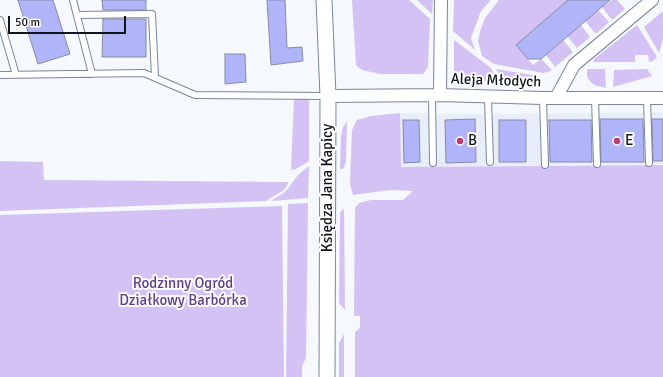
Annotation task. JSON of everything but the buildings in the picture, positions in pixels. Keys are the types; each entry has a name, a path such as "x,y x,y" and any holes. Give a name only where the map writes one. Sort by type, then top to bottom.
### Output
{"street":[{"name":"Księdza Jana Kapicy","path":"324,0 328,96 327,377"},
{"path":"436,96 441,0"},
{"path":"556,98 574,65 652,0"},
{"name":"Aleja Młodych","path":"328,96 663,98"}],"lane":[{"path":"73,0 92,74"},
{"path":"77,15 152,14 155,77"},
{"path":"0,20 16,75"},
{"path":"0,75 144,73 195,95 328,96"},
{"path":"433,163 436,96"},
{"path":"488,98 490,162"},
{"path":"543,98 545,165"},
{"path":"595,98 597,164"},
{"path":"646,98 649,163"}],"shaded area":[{"path":"663,112 663,164 400,167 400,113 489,114"}],"green space":[{"path":"352,0 409,0 430,19 428,67 423,74 380,74 362,70 356,65"},
{"path":"417,0 433,0 432,14"},
{"path":"454,0 491,0 481,11 471,38 475,50 453,31"},
{"path":"499,0 568,0 516,45 533,65 541,59 552,70 543,73 494,64 482,56 478,41 480,31 485,18"},
{"path":"612,0 617,0 625,9 612,20 602,7"},
{"path":"598,10 609,22 597,33 595,33 585,21"},
{"path":"663,11 663,39 659,53 644,27"},
{"path":"581,25 590,37 577,48 567,36"},
{"path":"637,25 657,57 653,61 649,62 648,55 635,55 635,62 593,62 594,59"},
{"path":"454,40 491,68 498,81 457,81 454,77"},
{"path":"563,40 573,52 555,67 546,55"},
{"path":"496,69 539,76 526,81 502,81"},
{"path":"587,69 605,69 606,88 594,85 589,80 587,76"},
{"path":"647,69 652,76 613,87 614,70"},
{"path":"309,97 309,161 296,169 291,170 294,98"},
{"path":"400,113 401,167 663,165 663,377 355,377 355,332 360,328 360,316 354,316 355,208 359,203 371,200 403,200 413,191 390,190 353,195 350,184 352,130 357,120 371,116"},
{"path":"347,121 346,162 343,169 340,169 341,137 343,127"},
{"path":"0,161 43,162 44,180 289,182 284,190 266,201 0,211"},
{"path":"309,166 308,198 271,201 286,191 298,175"},
{"path":"308,203 306,358 302,366 302,377 286,377 288,204"},
{"name":"Rodzinny Ogród Działkowy Barbórka","path":"282,206 284,377 0,377 0,215"},
{"path":"344,209 345,310 339,303 340,212"},
{"path":"344,334 344,377 339,377 339,343"}],"place":[{"name":"B","path":"460,141"},
{"name":"E","path":"617,141"}]}
